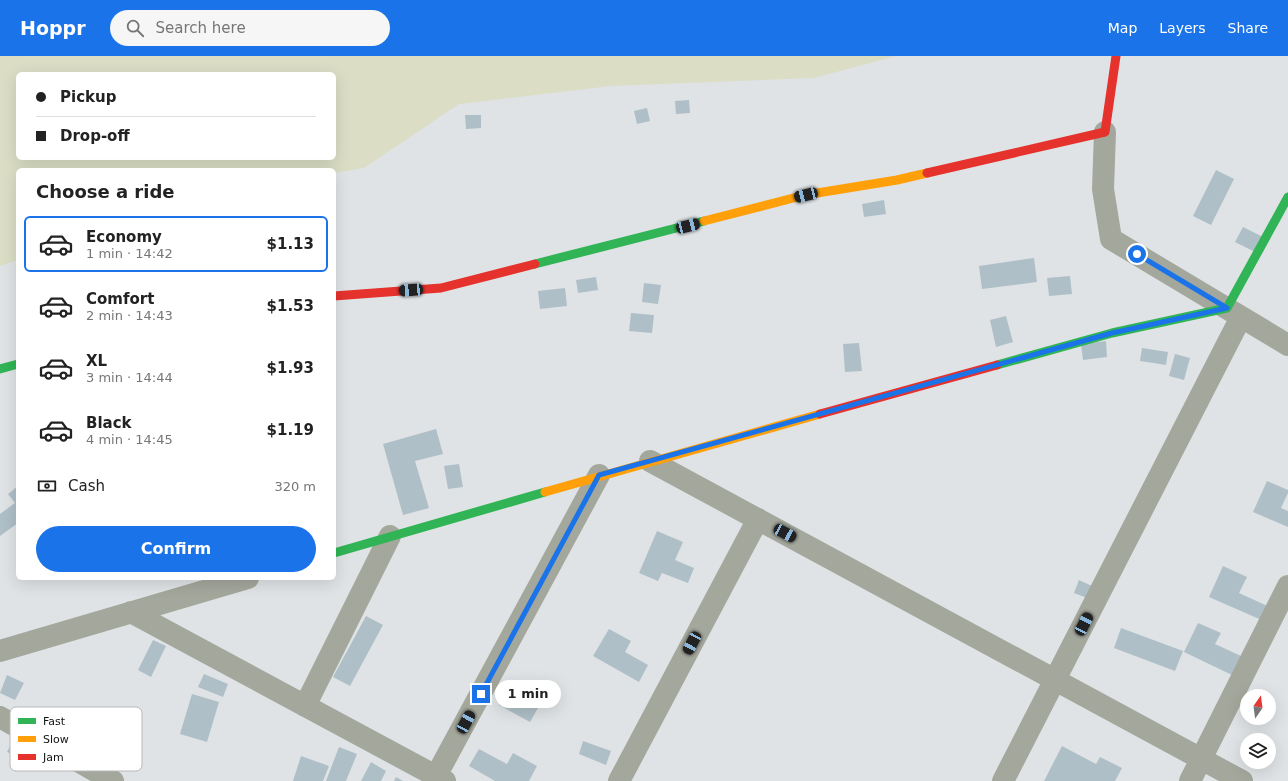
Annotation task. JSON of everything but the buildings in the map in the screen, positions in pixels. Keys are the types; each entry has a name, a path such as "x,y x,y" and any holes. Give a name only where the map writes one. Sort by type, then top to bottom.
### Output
{"street":[{"path":"1116,56 1105,132 1102,189 1111,239 1288,345"},
{"path":"336,296 441,288 806,195 897,180 1105,132"},
{"path":"1003,781 1055,679 1234,313 1288,197"},
{"path":"336,552 599,475 1112,333 1234,313"},
{"path":"0,368 16,364"},
{"path":"650,461 1242,781"},
{"path":"131,612 441,779 599,475"},
{"path":"620,781 758,519"},
{"path":"305,706 390,536"},
{"path":"0,651 241,580"},
{"path":"1190,781 1288,586"},
{"path":"0,717 10,723"},
{"path":"96,771 114,781"}],"green space":[{"path":"0,56 896,56 814,78 611,86 459,104 364,168 336,173 336,168 16,168 16,261 0,266"}],"traffic: fast":[{"path":"997,365 1112,333 1227,308 1288,197"},
{"path":"535,264 704,221"},
{"path":"0,369 16,365"},
{"path":"336,552 545,492"}],"traffic: slow":[{"path":"704,221 805,195 897,180 927,173"},
{"path":"545,492 820,414"}],"traffic: jam":[{"path":"927,173 1105,132 1116,56"},
{"path":"336,296 441,288 535,264"},
{"path":"820,414 997,365"}],"route":[{"path":"481,694 599,475 1112,333 1227,308 1137,254"}]}
